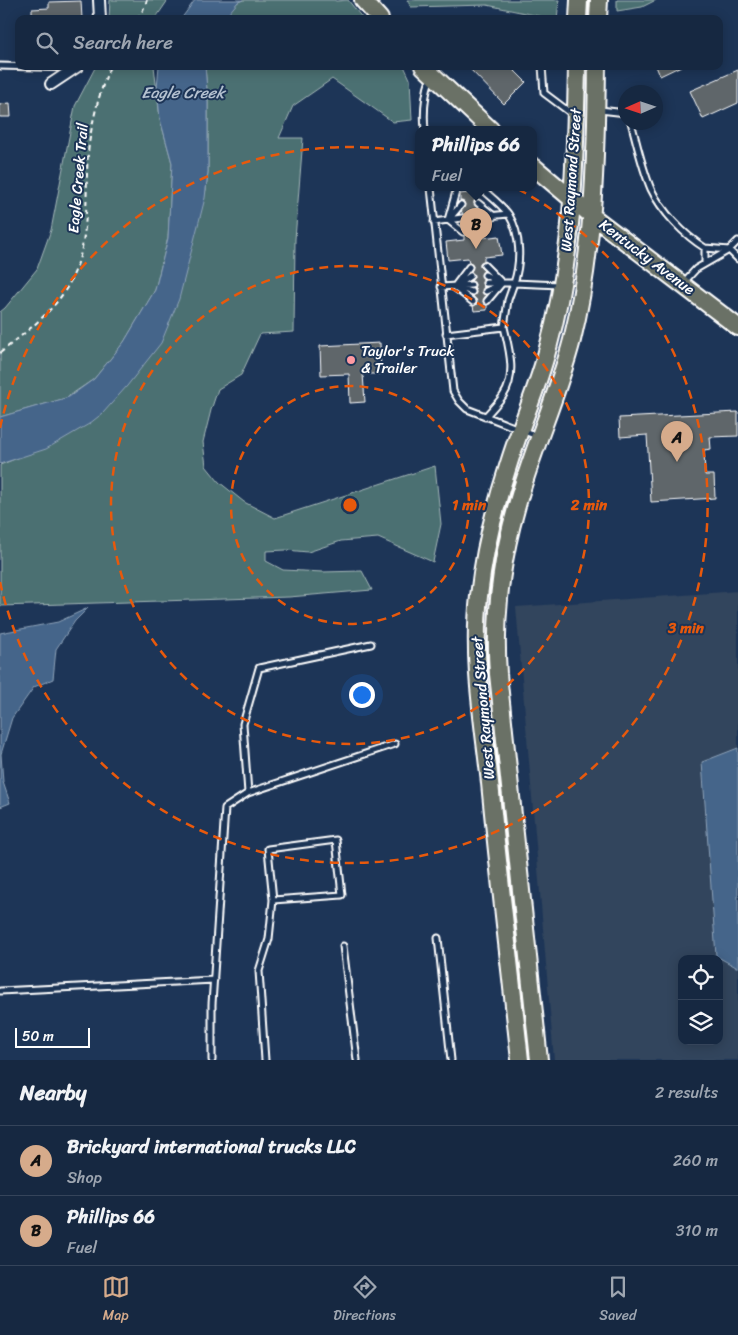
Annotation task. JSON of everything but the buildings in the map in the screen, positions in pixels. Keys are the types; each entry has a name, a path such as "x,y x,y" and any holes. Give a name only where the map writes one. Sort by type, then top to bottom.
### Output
{"main road":[{"path":"431,70 487,126"},
{"name":"West Raymond Street","path":"520,1060 478,685 477,633 479,596 492,524 509,461 548,348 562,285 573,200 577,70"},
{"name":"West Raymond Street","path":"539,1060 499,683 496,631 501,581 518,501 559,384 572,338 592,216 597,70"},
{"name":"Kentucky Avenue","path":"537,170 592,216 738,326"}],"street":[{"path":"99,0 100,15"},
{"path":"51,84 72,70"}],"lane":[{"path":"0,66 15,66"},
{"path":"425,126 423,112 430,70"},
{"path":"542,70 544,93 576,117"},
{"path":"597,110 618,112"},
{"path":"634,130 652,189 670,216 694,241 705,248 729,250 738,259"},
{"path":"431,191 453,391 459,401 466,407 485,417 540,437"},
{"path":"448,220 456,191"},
{"path":"484,191 508,214 514,227 519,262 508,300 504,327 512,364 510,379 504,394 485,417"},
{"path":"478,202 494,216"},
{"path":"448,220 461,204"},
{"path":"479,217 508,214"},
{"path":"481,230 494,216"},
{"path":"434,222 462,218"},
{"path":"448,220 463,232"},
{"path":"682,284 696,268 729,250 738,241"},
{"path":"705,248 705,264"},
{"path":"484,265 502,283"},
{"path":"454,287 469,267"},
{"path":"485,275 502,283"},
{"path":"454,287 470,276"},
{"path":"486,283 562,285"},
{"path":"486,291 502,283"},
{"path":"487,301 502,283"},
{"path":"441,287 471,284"},
{"path":"454,287 472,292"},
{"path":"454,287 473,302"},
{"path":"446,334 504,327"},
{"path":"248,793 243,724 259,668 371,644"},
{"path":"212,1060 214,980 225,808 248,793 394,744"},
{"path":"265,1060 259,971 269,940 272,900 268,849 336,840 342,895 272,900"},
{"path":"438,938 451,1060"},
{"path":"343,946 357,1060"},
{"path":"0,991 214,980"}],"path":[{"path":"140,15 147,0"},
{"name":"Eagle Creek Trail","path":"0,353 43,317 64,291 79,262 86,224 90,144 99,98 109,70"}],"shaded area":[{"path":"738,591 738,1060 554,1060 516,607"}],"green space":[{"path":"110,0 168,0 158,15 109,15"},
{"path":"243,0 348,0 360,15 226,15 238,2"},
{"path":"407,0 559,0 557,15 534,15 487,5 411,7"},
{"path":"617,0 656,0 642,7 617,11"},
{"path":"94,70 154,70 160,119 172,163 168,238 155,290 124,342 94,379 66,398 0,417 0,312 37,269 51,230 75,106"},
{"path":"205,70 406,70 410,79 412,120 393,122 332,79 293,106 279,138 303,138 295,239 294,332 260,334 241,375 218,389 203,442 206,466 219,482 244,502 275,518 435,466 441,524 433,562 378,538 341,541 308,552 266,551 266,561 283,570 362,571 372,590 289,597 0,606 0,465 20,457 103,413 206,190 208,172 208,102"}],"water":[{"path":"195,0 243,0 238,2 227,15 184,15"},
{"name":"Eagle Creek","path":"159,70 205,70 208,102 208,172 205,198 179,299 161,343 103,413 89,424 46,449 0,464 0,417 69,397 94,379 124,342 155,290 168,238 172,163 160,119 157,87"},
{"path":"88,608 75,621 56,649 53,679 34,687 12,718 1,754 3,782 10,803 0,807 0,633 58,622"},
{"path":"738,748 738,967 723,960 723,955 716,955 702,762"}],"place":[{"name":"Phillips 66","path":"476,249"},
{"name":"Taylor's Truck & Trailer","path":"351,360"},
{"name":"Brickyard international trucks LLC","path":"677,462"}]}
